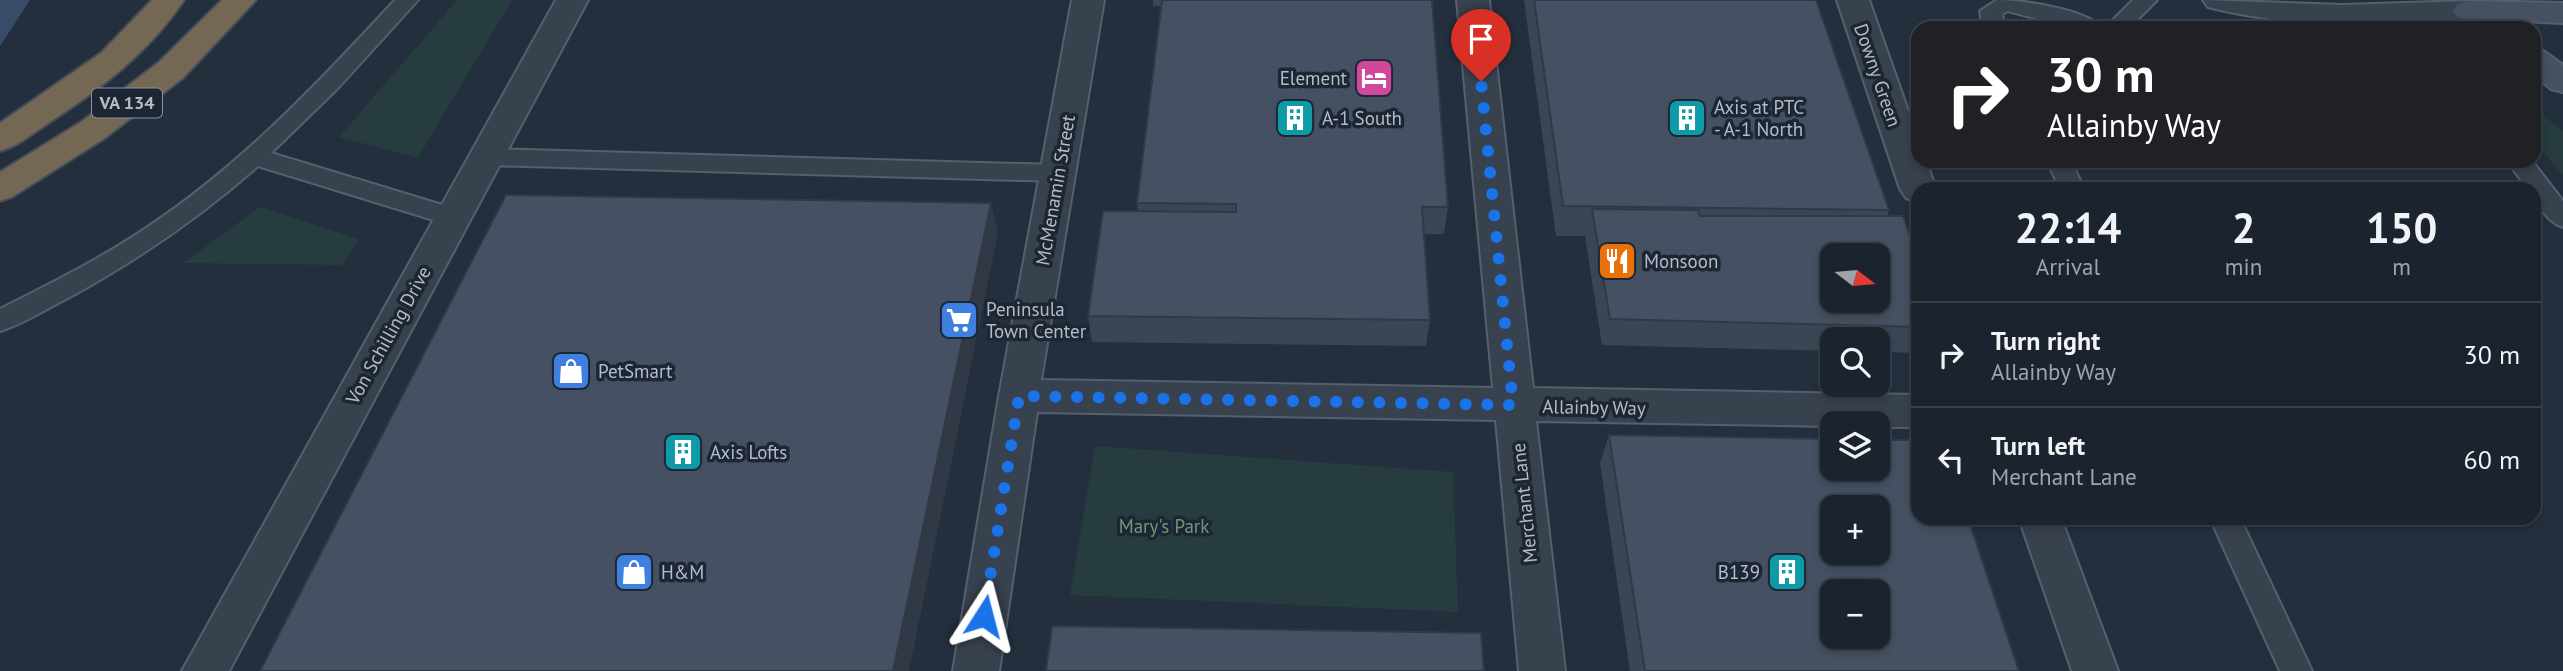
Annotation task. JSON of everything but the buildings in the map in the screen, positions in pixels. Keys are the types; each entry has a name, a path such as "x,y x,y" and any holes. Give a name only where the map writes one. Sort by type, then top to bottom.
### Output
{"highway":[{"path":"0,139 69,93 107,63 168,0"},
{"name":"VA 134","path":"0,188 93,130 171,70 240,0"}],"street":[{"name":"Von Schilling Drive","path":"205,671 572,0"},
{"name":"McMenamin Street","path":"976,671 1019,396 1088,0"},
{"name":"Merchant Lane","path":"1473,0 1542,671"},
{"name":"Downy Green","path":"1853,0 1916,182"},
{"path":"2219,0 2264,10 2312,16 2555,11"},
{"path":"2541,64 2563,81"},
{"name":"Allainby Way","path":"1019,396 1911,411"},
{"path":"2043,525 2095,671"}],"lane":[{"path":"0,321 87,277 176,219 253,156 346,68 407,0"},
{"path":"2124,21 2146,0"},
{"path":"1993,21 1991,11 2006,4 2074,21"},
{"path":"253,156 453,217"},
{"path":"486,158 1058,173"},
{"path":"2524,168 2535,182"},
{"path":"2541,190 2563,218"},
{"path":"2228,525 2296,671"}],"green space":[{"path":"457,0 512,0 418,158 339,137"},
{"path":"2541,114 2563,131 2563,175 2541,149"},
{"path":"260,207 359,239 342,265 183,263"},
{"name":"Mary's Park","path":"1095,446 1453,472 1458,612 1070,595"}],"water":[{"path":"0,0 30,0 0,46"}],"place":[{"name":"Element","path":"1374,78"},
{"name":"A-1 South","path":"1295,118"},
{"name":"Axis at PTC - A-1 North","path":"1687,118"},
{"name":"Monsoon","path":"1617,261"},
{"name":"Peninsula Town Center","path":"959,320"},
{"name":"PetSmart","path":"571,371"},
{"name":"Axis Lofts","path":"683,452"},
{"name":"H&M","path":"634,572"},
{"name":"B139","path":"1787,572"}],"route":[{"path":"984,616 1019,396 1513,405 1481,81"}]}
